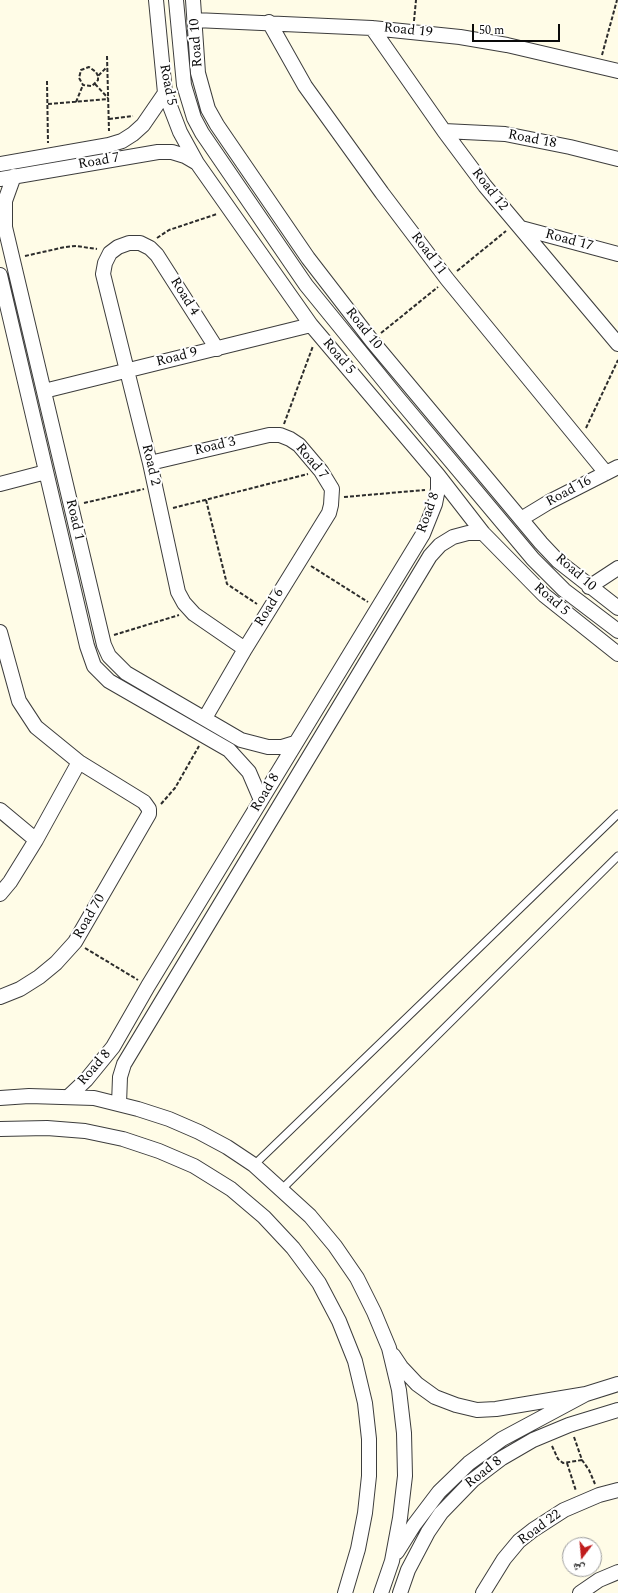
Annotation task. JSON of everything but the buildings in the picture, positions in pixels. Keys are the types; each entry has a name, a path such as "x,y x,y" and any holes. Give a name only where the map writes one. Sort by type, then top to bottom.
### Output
{"street":[{"name":"Road 5","path":"156,0 165,93 180,132 197,163 314,330 438,475 483,533 544,595 618,654"},
{"name":"Road 5","path":"176,0 184,86 194,118 202,133 310,290 418,423 528,554 580,604 618,631"},
{"name":"Road 10","path":"193,0 198,73 204,97 217,125 326,282 521,519 558,561 589,587 618,608"},
{"name":"Road 19","path":"195,20 269,22 412,32 506,45 618,71"},
{"name":"Road 11","path":"269,22 305,86 382,193 447,279 580,441 612,470"},
{"name":"Road 12","path":"372,28 444,131 485,186 618,344"},
{"name":"Road 7","path":"0,164 110,145 133,134 143,125 165,93"},
{"name":"Road 18","path":"444,131 504,134 570,147 618,160"},
{"name":"Road 7","path":"7,178 158,152 172,152 185,156 197,163"},
{"name":"Road 1","path":"7,178 4,214 13,259 102,639 109,656 126,673 241,740 254,744 282,747 295,743"},
{"name":"Road 17","path":"521,228 618,254"},
{"path":"110,254 118,246 128,243 140,243 150,248"},
{"name":"Road 4","path":"150,248 157,255 217,348"},
{"name":"Road 2","path":"110,254 105,263 103,274 150,463 178,592 191,612 245,649"},
{"name":"Road 1","path":"0,275 89,651 94,666 109,681 229,750 249,772 261,800"},
{"name":"Road 9","path":"44,391 217,348 314,330"},
{"name":"Road 3","path":"150,463 269,434 280,435"},
{"name":"Road 7","path":"280,435 299,445 321,471 330,486 332,498"},
{"name":"Road 16","path":"521,519 548,502 612,470"},
{"path":"0,484 46,472"},
{"name":"Road 8","path":"68,1097 86,1080 113,1047 148,986 423,534 435,504 438,489 438,475"},
{"name":"Road 6","path":"205,718 245,649 329,513 332,498"},
{"name":"Road 8","path":"119,1104 120,1077 124,1064 430,556 440,545 453,537 468,533 483,533"},
{"path":"589,587 618,568"},
{"path":"568,615 580,604"},
{"path":"0,632 3,654 19,702 36,727 79,762 144,802 149,809"},
{"path":"0,894 10,882 36,840 79,762"},
{"name":"Road 70","path":"0,997 20,989 39,977 56,963 75,942 149,814 149,809"},
{"path":"0,810 36,840"},
{"path":"0,1098 94,1098 119,1104 169,1119 199,1132 227,1147 254,1165 282,1189 320,1228 335,1246 357,1278 374,1312 389,1348 401,1368 417,1384 435,1397 456,1405 478,1410 586,1394 618,1384"},
{"path":"0,1129 47,1128 85,1131 123,1139 159,1151 194,1166 230,1189 264,1217 294,1248 319,1283 339,1321 355,1361 365,1403 369,1440 369,1462 365,1513 358,1550 345,1593"},
{"path":"382,1593 392,1561 400,1518 405,1476 404,1433 398,1390 389,1348"},
{"path":"392,1561 414,1525 439,1492 469,1463 502,1439 586,1394"},
{"name":"Road 8","path":"400,1593 417,1551 441,1513 473,1480 502,1458 546,1434 569,1425 618,1410"},
{"name":"Road 22","path":"483,1593 504,1559 519,1541 548,1519 580,1502 618,1490"},
{"path":"580,1593 599,1580 618,1572"}],"lane":[{"path":"254,1165 618,814"},
{"path":"282,1189 618,856"}],"path":[{"path":"412,32 416,0"},
{"path":"599,66 617,0"},
{"path":"107,56 110,145"},
{"path":"83,85 79,78 81,70 89,67 96,72 98,76"},
{"path":"95,84 98,76 107,67"},
{"path":"47,81 48,156"},
{"path":"95,84 108,99"},
{"path":"83,85 92,86 95,84"},
{"path":"76,102 83,85"},
{"path":"48,104 108,99"},
{"path":"109,118 150,114"},
{"path":"150,248 162,234 169,230 230,210"},
{"path":"13,259 65,247 88,247 110,254"},
{"path":"280,435 314,330"},
{"path":"580,441 618,360"},
{"path":"160,511 321,471"},
{"path":"70,506 155,486"},
{"path":"332,498 438,489"},
{"path":"206,500 227,584 269,611"},
{"path":"300,560 378,608"},
{"path":"102,639 191,612"},
{"path":"149,809 162,803 169,796 204,736"},
{"path":"75,942 148,986"},
{"path":"569,1425 582,1460 589,1470 600,1495"},
{"path":"546,1434 558,1459 567,1463 582,1460"},
{"path":"567,1463 580,1502"}]}
